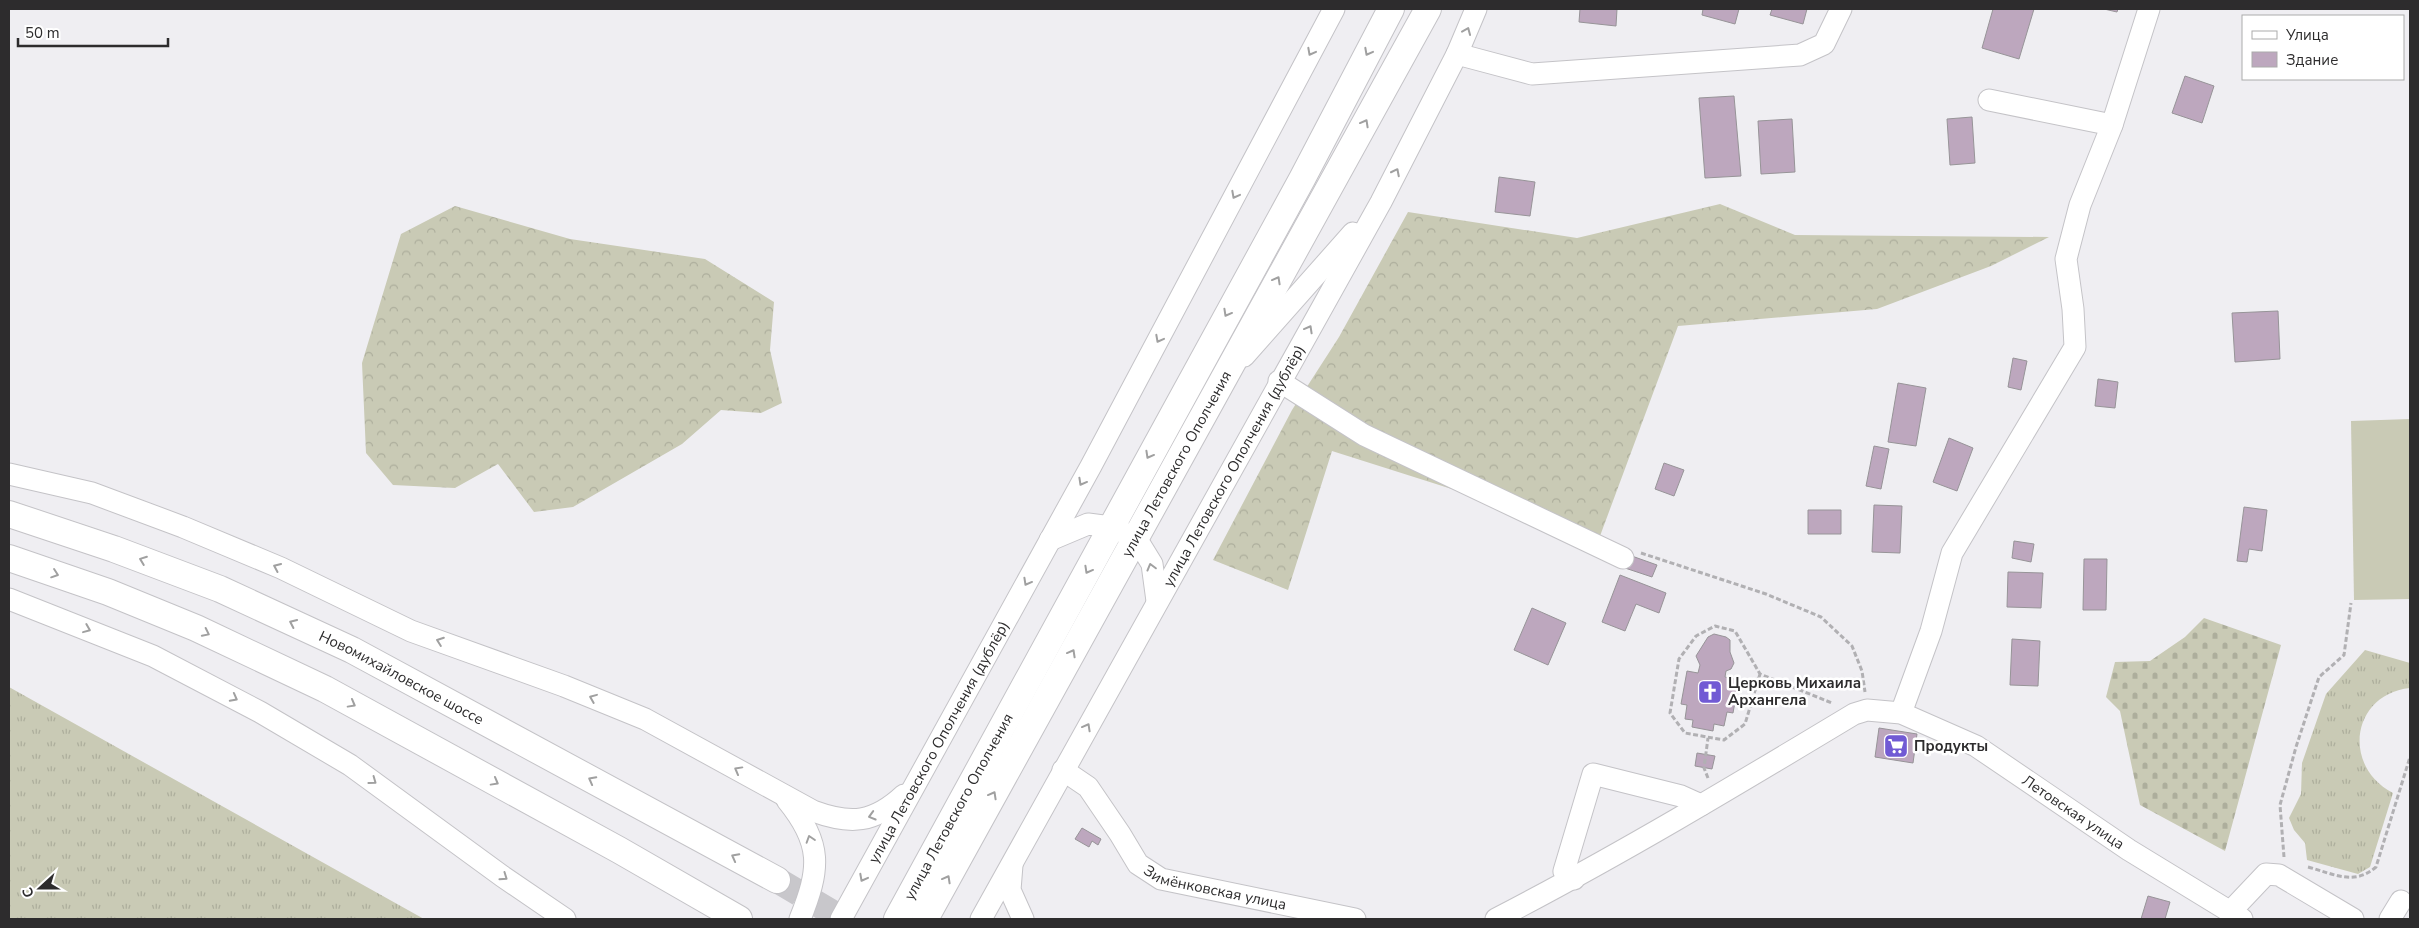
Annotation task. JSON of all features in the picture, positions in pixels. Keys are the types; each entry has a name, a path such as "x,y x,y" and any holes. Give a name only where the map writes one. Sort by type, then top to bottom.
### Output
{"main road":[{"name":"улица Летовского Ополчения","path":"897,919 1302,179 1391,9"},
{"name":"улица Летовского Ополчения","path":"925,919 1428,9"},
{"name":"Новомихайловское шоссе","path":"9,514 114,549 220,589 352,650 777,880"},
{"path":"9,558 108,592 196,628 325,690 619,850 739,919"}],"street":[{"name":"улица Летовского Ополчения (дублёр)","path":"841,919 1050,540 1334,9"},
{"name":"улица Летовского Ополчения (дублёр)","path":"982,919 1279,381 1381,202 1457,54 1476,9"},
{"path":"1457,54 1532,74 1800,55 1824,44 1841,9"},
{"path":"1496,919 1574,879 1861,712 1901,712 1931,631 1952,553 2075,347 2073,309 2066,259 2080,205 2112,125 2149,9"},
{"path":"1989,100 2112,125"},
{"path":"1220,383 1381,202"},
{"path":"1279,381 1364,435 1628,554"},
{"path":"9,474 92,493 183,527 281,568 411,630 564,686 645,719 781,793 828,816 855,820 876,816 892,807 912,789"},
{"path":"1050,540 1088,524 1111,527 1136,538 1152,564 1157,601"},
{"path":"9,599 153,656 276,722 350,765 502,876 565,919"},
{"name":"Летовская улица","path":"1901,712 1976,746 2129,850 2236,916"},
{"name":"Зимёнковская улица","path":"1063,770 1088,787 1138,864 1161,879 1355,919"},
{"path":"1574,879 1564,871 1593,774 1708,802"},
{"path":"781,793 800,816 811,839 816,867 812,888 800,919"},
{"path":"1013,862 1010,875 1010,890 1024,919"},
{"path":"2236,916 2266,874 2270,874 2279,876 2352,919"},
{"path":"2390,919 2401,901"}],"path":[{"path":"1628,554 1766,594 1821,618 1852,646 1862,670 1861,712 1760,674 1735,631 1715,626 1696,636 1679,659 1670,713 1685,733 1724,740 1745,724 1760,674"},
{"path":"2270,874 2284,860 2280,805 2296,747 2319,677 2344,655 2351,603"},
{"path":"1708,738 1704,768 1708,802"},
{"path":"2303,865 2350,878 2365,876 2376,867 2410,757"}],"green space":[{"path":"1720,204 1795,235 2049,237 1991,266 1877,309 1678,326 1600,536 1332,451 1288,590 1213,560 1292,410 1339,337 1408,212 1577,238"},
{"path":"455,206 570,239 705,259 774,302 770,350 782,403 761,413 721,410 682,444 573,507 534,512 498,464 455,488 393,485 366,453 362,363 401,234"},
{"path":"2410,419 2410,599 2354,600 2351,421"},
{"path":"2204,618 2281,645 2225,851 2140,805 2120,711 2106,697 2115,662 2150,661 2185,637"},
{"path":"2365,650 2410,663 2410,688 2390,693 2376,703 2365,717 2360,733 2360,749 2366,766 2376,781 2393,793 2370,867 2358,874 2307,860 2305,843 2294,830 2289,818 2301,794 2302,763 2326,694"},
{"path":"9,687 424,919 9,919"}],"building":[{"path":"1580,9 1617,9 1616,26 1579,22"},
{"path":"1703,9 1739,9 1735,24 1702,15"},
{"path":"1772,9 1807,9 1803,24 1770,15"},
{"path":"1993,9 2034,9 2019,59 1982,48"},
{"path":"2104,9 2118,9 2117,12"},
{"path":"2185,76 2214,86 2202,123 2172,113"},
{"path":"1734,96 1741,176 1705,178 1699,98"},
{"path":"1972,117 1975,163 1950,165 1947,119"},
{"path":"1792,119 1795,172 1761,174 1758,121"},
{"path":"1499,177 1535,182 1530,216 1495,212"},
{"path":"2278,311 2280,359 2235,362 2232,313"},
{"path":"2013,358 2027,361 2021,390 2008,387"},
{"path":"2098,379 2118,382 2115,408 2095,406"},
{"path":"1898,383 1926,388 1916,446 1888,442"},
{"path":"1949,438 1973,448 1957,491 1933,482"},
{"path":"1874,446 1889,449 1881,489 1866,486"},
{"path":"1664,463 1684,470 1674,496 1655,489"},
{"path":"1874,505 1902,506 1900,553 1872,552"},
{"path":"2244,507 2267,510 2262,551 2249,549 2247,562 2237,561"},
{"path":"1808,510 1841,510 1841,534 1808,534"},
{"path":"2014,541 2034,544 2031,562 2012,558"},
{"path":"1629,555 1657,565 1652,577 1625,568"},
{"path":"2084,559 2107,559 2106,610 2083,610"},
{"path":"2008,572 2043,573 2041,608 2007,607"},
{"path":"1620,575 1666,593 1659,613 1636,604 1625,631 1602,622"},
{"path":"1532,608 1566,623 1548,665 1514,650"},
{"name":"Церковь Михаила Архангела","path":"1714,634 1730,640 1730,652 1734,663 1731,669 1726,671 1725,677 1739,680 1733,713 1727,712 1724,726 1714,724 1713,731 1692,727 1693,720 1685,719 1687,705 1681,704 1687,671 1698,673 1700,665 1696,656 1708,637"},
{"path":"2012,639 2040,641 2038,686 2010,685"},
{"name":"Продукты","path":"1879,728 1917,734 1913,763 1875,757"},
{"path":"1697,753 1715,756 1712,769 1695,766"},
{"path":"1082,828 1101,839 1098,845 1092,841 1089,847 1075,839"},
{"path":"2148,896 2170,902 2165,919 2141,919"}],"tunnel":[{"path":"777,880 843,919"}],"place":[{"name":"Церковь Михаила Архангела","path":"1710,692"},
{"name":"Продукты","path":"1896,746"}]}
